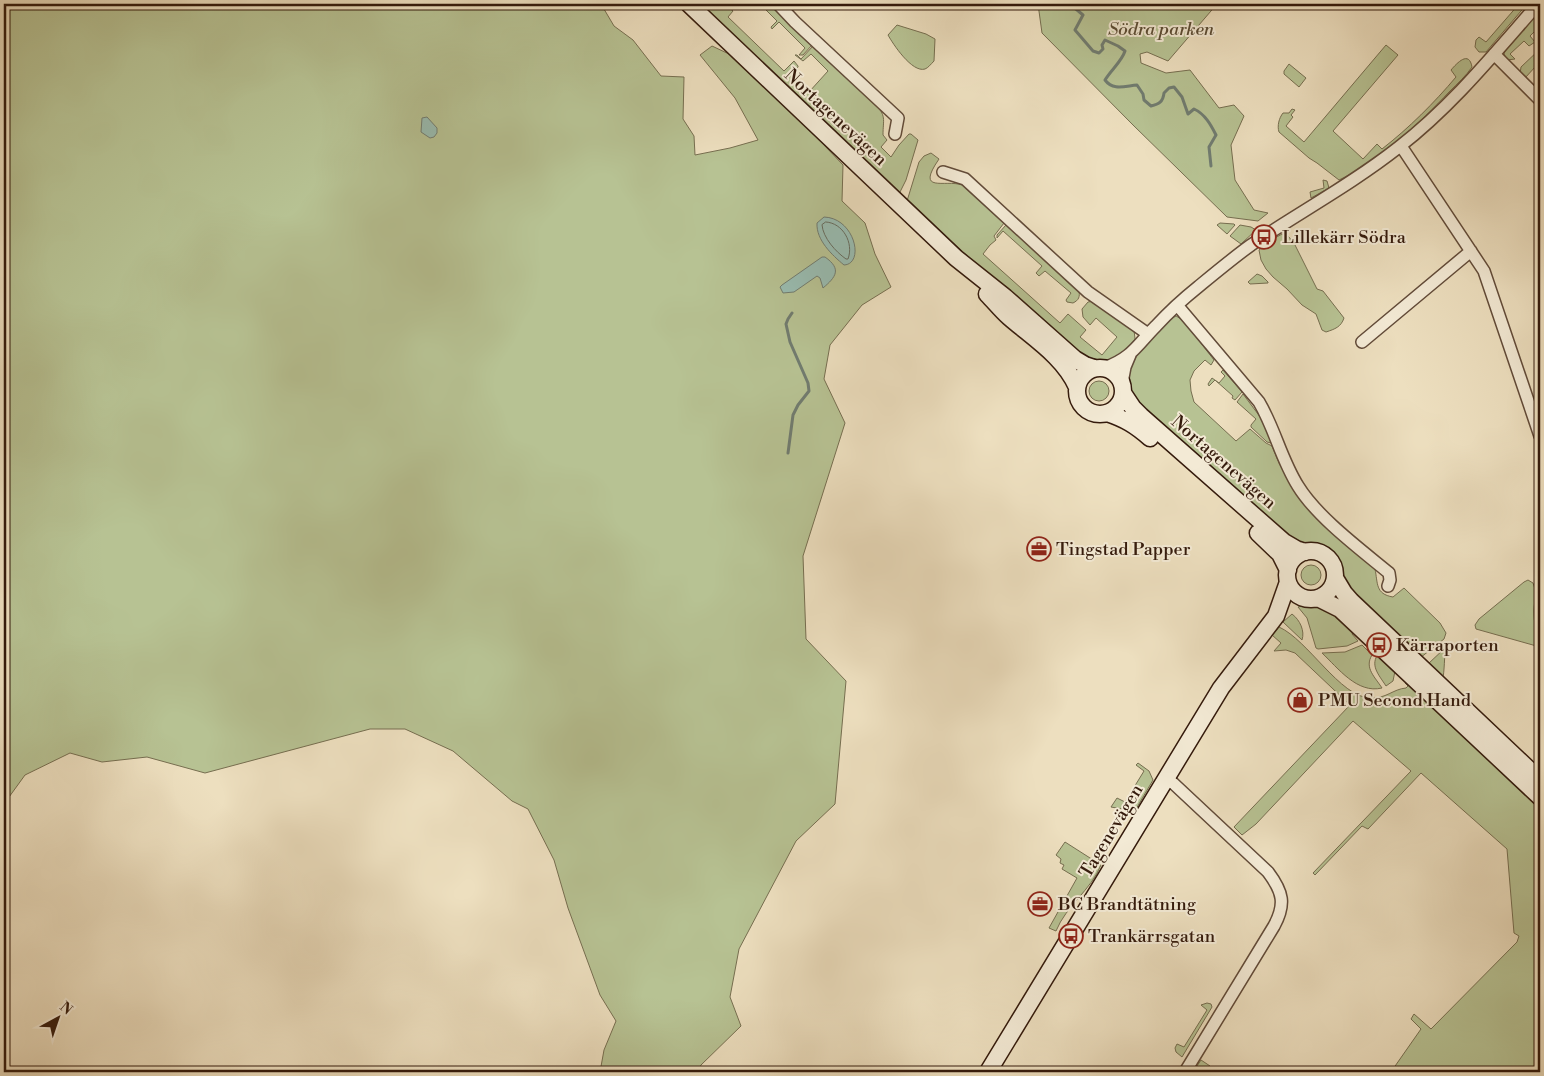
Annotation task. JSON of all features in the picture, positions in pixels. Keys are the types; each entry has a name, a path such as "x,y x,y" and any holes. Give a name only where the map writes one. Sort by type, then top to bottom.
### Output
{"street":[{"name":"Nortagenevägen","path":"689,4 956,258 1008,315 1066,367 1073,377 1077,387 1077,395 1085,408 1099,414 1107,413 1137,426 1280,554 1296,593 1340,609 1540,797"},
{"path":"778,4 898,118 895,134"},
{"path":"1107,413 1118,406 1123,388 1124,367 1130,355 1177,305 1249,246 1354,180 1400,146 1440,112 1538,4"},
{"path":"1494,54 1540,100"},
{"path":"1400,146 1484,270 1540,436"},
{"path":"943,172 965,179 1088,292 1148,334"},
{"path":"1362,342 1471,251"},
{"name":"Nortagenevägen","path":"956,258 1004,297 1074,359 1085,365 1116,373 1130,404 1284,542 1296,549 1320,553 1327,557 1332,563 1335,578 1351,601 1540,780"},
{"path":"1177,305 1259,402 1280,451 1307,500 1353,543 1389,573 1390,580 1388,586"},
{"path":"1077,387 1083,375 1120,362 1130,355"},
{"path":"1288,576 1294,559 1305,552"},
{"name":"Tagenevägen","path":"988,1072 1221,688 1276,616 1288,576"},
{"path":"1313,598 1330,590 1335,578"},
{"name":"Tagenevägen","path":"1276,616 1291,607 1313,598"},
{"path":"1167,779 1268,872 1276,883 1283,904 1274,926 1185,1072"}],"green space":[{"path":"4,4 601,4 614,26 633,40 661,76 684,77 683,119 694,136 695,155 758,140 735,98 700,55 712,46 729,54 804,124 843,165 842,201 865,223 875,254 891,287 862,305 830,345 824,379 845,423 803,556 806,639 846,681 835,804 796,841 739,949 730,997 741,1026 701,1065 697,1072 600,1072 604,1050 616,1021 600,995 568,908 554,860 528,809 512,801 453,751 405,729 370,729 205,773 147,757 102,762 70,753 25,775 4,804"},
{"path":"701,4 731,4 728,7 733,11 728,17 784,71 794,61 798,67 791,75 809,92 828,71 811,54 803,61 795,55 801,59 813,46 881,111 883,115 883,135 887,140 881,147 891,157 909,134 918,140 906,180 899,194 762,63"},
{"path":"760,4 770,4 812,45 803,55 799,55 805,48 779,22 772,29 771,27 777,21"},
{"name":"Södra parken","path":"1038,4 1217,4 1168,61 1147,52 1140,54 1141,63 1166,73 1190,70 1219,108 1234,105 1244,116 1231,145 1235,180 1254,210 1268,213 1258,221 1227,217 1042,33"},
{"path":"1519,4 1527,4 1486,52 1479,52 1475,47 1476,40 1479,37 1486,42"},
{"path":"1540,10 1540,26 1530,36 1535,42 1529,46 1524,41 1510,54 1515,59 1507,60 1504,54 1505,51"},
{"path":"897,25 926,34 935,39 934,61 927,68 920,69 914,67 894,45 888,35"},
{"path":"1386,45 1398,55 1333,131 1363,159 1377,144 1382,149 1430,106 1456,77 1451,70 1459,61 1468,59 1472,67 1412,129 1383,153 1339,180 1309,158 1279,132 1279,120 1283,113 1289,113 1292,109 1295,110 1291,115 1293,117 1286,126 1304,142"},
{"path":"1540,49 1540,59 1536,61 1536,66 1525,78 1520,74 1521,67"},
{"path":"1289,64 1306,78 1299,87 1284,74"},
{"path":"931,153 939,159 932,170 931,181 962,185 1004,223 994,236 996,240 983,254 1060,323 1068,314 1086,330 1080,337 1102,355 1117,337 1096,318 1090,325 1083,317 1082,309 1088,302 1094,301 1134,330 1135,339 1120,355 1108,361 1087,362 907,201 919,162 924,156"},
{"path":"1323,180 1327,181 1329,188 1311,198 1310,192 1324,188"},
{"path":"1220,223 1235,225 1227,234 1217,225"},
{"path":"1006,225 1079,290 1077,301 1073,303 1067,302 1066,300 1071,293 1045,271 1039,276 1036,273 1042,266 1003,231 997,238 997,235"},
{"path":"1240,225 1256,230 1241,244 1230,236"},
{"path":"1282,234 1288,236 1294,243 1317,289 1323,291 1344,318 1341,324 1332,330 1326,332 1322,330 1316,314 1302,305 1273,277 1261,260 1259,250"},
{"path":"1257,274 1262,276 1268,283 1250,284 1248,282"},
{"path":"1176,316 1183,320 1214,360 1211,365 1205,360 1194,371 1190,380 1194,402 1236,441 1250,429 1272,446 1291,485 1375,569 1380,591 1387,596 1393,597 1404,588 1440,623 1446,633 1444,639 1420,658 1349,592 1339,574 1336,562 1330,555 1321,549 1311,548 1293,541 1141,411 1127,386 1131,366 1148,341 1170,319"},
{"path":"1223,370 1242,392 1235,400 1216,381 1219,383 1225,376 1221,372"},
{"path":"1212,378 1215,380 1209,386 1208,384"},
{"path":"1095,381 1103,381 1109,387 1109,395 1103,401 1095,401 1089,395 1089,387"},
{"path":"1243,394 1264,422 1271,443 1267,442 1251,427 1256,419 1237,402"},
{"path":"1307,565 1315,565 1321,571 1321,579 1315,585 1307,585 1301,579 1301,571"},
{"path":"1528,580 1533,583 1534,587 1534,619 1540,647 1476,629 1475,625 1479,619"},
{"path":"1314,603 1327,607 1354,630 1352,634 1358,641 1347,646 1316,648 1307,618 1298,607"},
{"path":"1292,614 1301,626 1302,640 1283,622"},
{"path":"1279,627 1301,643 1336,679 1359,695 1370,698 1381,697 1406,688 1408,686 1405,683 1409,679 1540,802 1540,1072 1393,1072 1393,1069 1421,1029 1411,1019 1414,1014 1431,1029 1517,942 1519,936 1514,933 1507,849 1421,773 1368,829 1362,826 1315,875 1313,873 1411,771 1353,721 1256,824 1242,835 1234,827 1350,705 1295,653 1286,650 1274,651 1281,643 1272,635"},
{"path":"1362,645 1372,655 1369,664 1370,668 1382,688 1373,689 1356,684 1322,653 1345,652"},
{"path":"1445,648 1444,668 1443,677 1428,664"},
{"path":"1379,653 1395,671 1393,681 1386,686 1375,666 1376,657"},
{"path":"1138,763 1149,771 1153,780 1136,809 1128,810 1111,807 1117,798 1125,802 1144,771 1136,765"},
{"path":"1065,842 1101,865 1097,874 1060,922 1056,931 1049,928 1077,878 1062,869 1064,865 1060,863 1061,859 1056,855"},
{"path":"1211,1004 1212,1007 1182,1057 1176,1052 1175,1048 1177,1044 1184,1047 1207,1010 1201,1005"},
{"path":"1201,1060 1210,1066 1206,1072 1193,1072"}],"water":[{"path":"427,117 437,128 437,133 434,137 430,138 421,132 422,118"},
{"path":"824,217 835,219 849,232 854,241 855,250 854,257 850,263 844,265 830,252 822,241 817,229 817,223"},
{"path":"822,257 830,261 835,269 834,277 828,284 823,288 820,278 817,276 794,292 783,293 780,287 782,285"}],"waterway":[{"path":"1070,4 1083,15 1075,30 1093,51 1099,53 1103,49 1102,45 1105,40 1125,51 1105,80 1108,83 1115,87 1137,85 1143,94 1144,100 1151,106 1160,102 1163,99 1164,93 1169,88 1174,87 1182,97 1188,114 1194,109 1204,117 1216,135 1209,147 1211,166"},
{"path":"788,453 793,415 809,391 808,383 790,342 786,324 792,313"}],"place":[{"name":"Lillekärr Södra","path":"1264,237"},
{"name":"Tingstad Papper","path":"1039,549"},
{"name":"Kärraporten","path":"1379,645"},
{"name":"PMU Second Hand","path":"1300,700"},
{"name":"BC Brandtätning","path":"1040,904"},
{"name":"Trankärrsgatan","path":"1071,936"}]}
